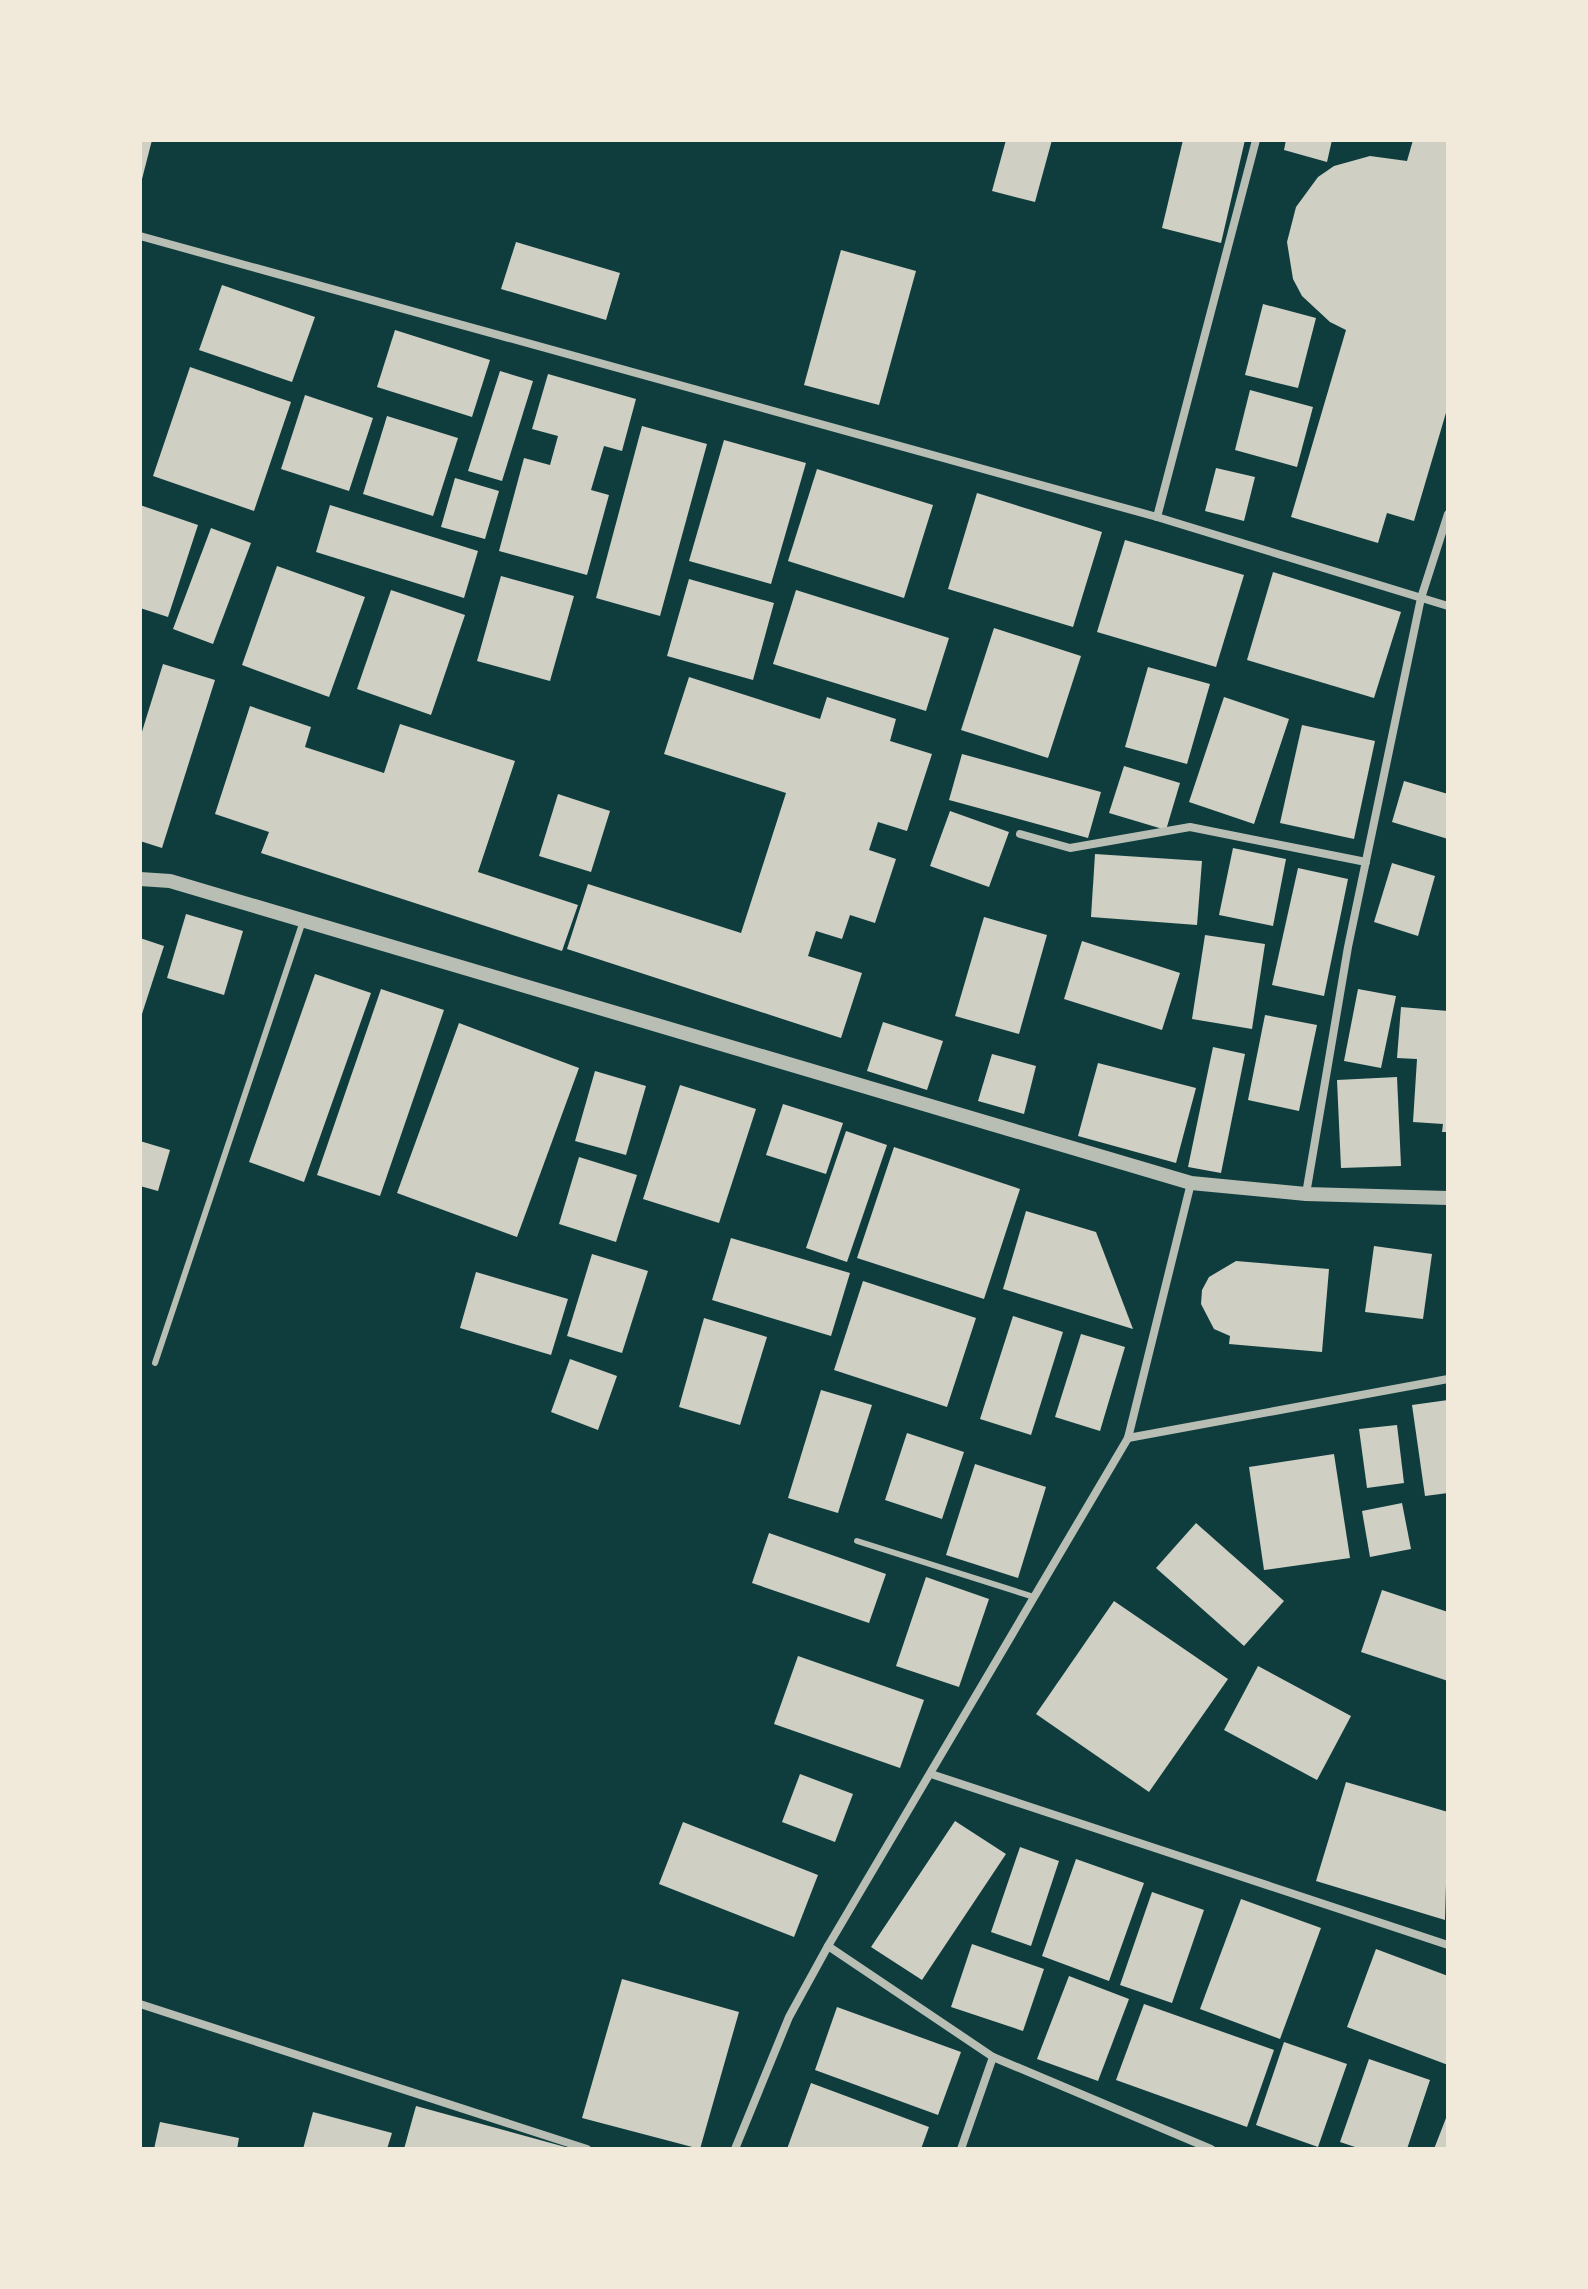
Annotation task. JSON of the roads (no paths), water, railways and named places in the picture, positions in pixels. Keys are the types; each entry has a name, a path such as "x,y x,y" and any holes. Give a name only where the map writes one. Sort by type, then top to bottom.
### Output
{"street":[{"path":"1157,517 1256,140"},
{"path":"140,236 1157,517 1448,606"},
{"path":"1306,1194 1366,862 1421,598 1448,514"},
{"path":"1020,834 1070,848 1190,827 1366,862"},
{"path":"140,879 170,881 1191,1183 1306,1194 1448,1198"},
{"path":"735,2149 789,2017 828,1946 1128,1438 1191,1183"},
{"path":"1128,1438 1448,1379"},
{"path":"931,1774 1448,1945"},
{"path":"828,1946 993,2057 1211,2149"},
{"path":"140,2004 587,2149"},
{"path":"961,2149 993,2057"}],"lane":[{"path":"155,1363 303,921"},
{"path":"857,1541 1034,1597"}]}
